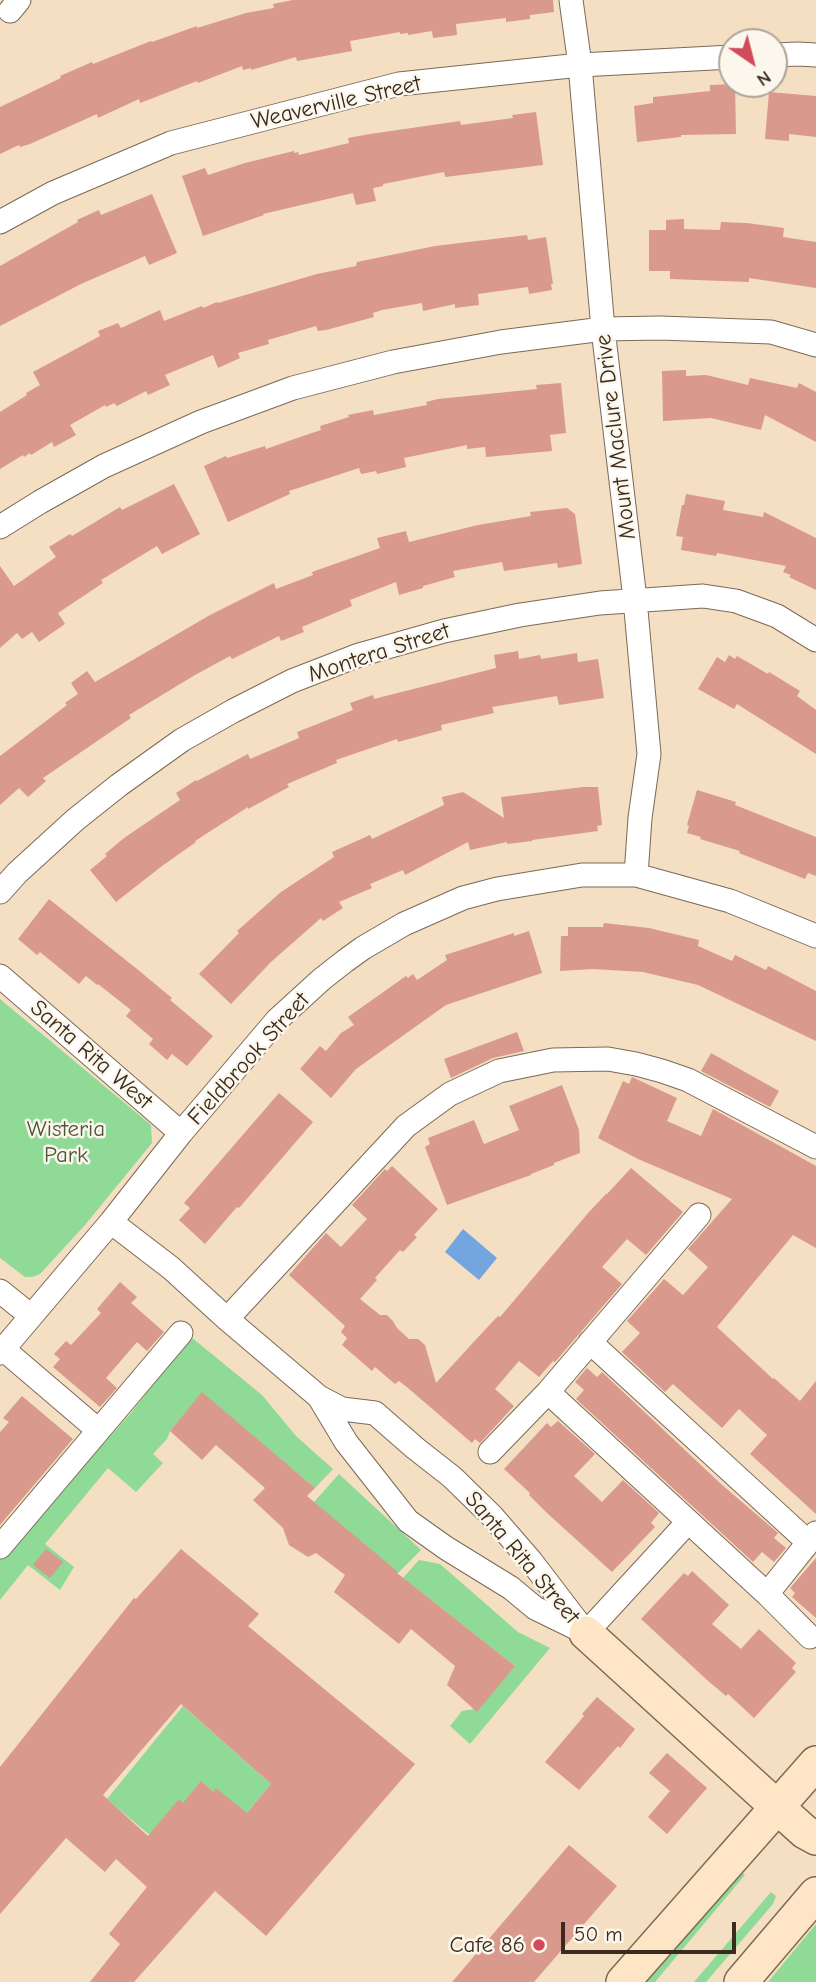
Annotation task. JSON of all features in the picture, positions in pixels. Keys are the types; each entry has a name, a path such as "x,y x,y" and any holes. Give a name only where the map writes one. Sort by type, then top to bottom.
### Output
{"main road":[{"name":"Santa Rita Street","path":"586,1633 777,1807 816,1838"},
{"path":"624,1982 816,1763"},
{"path":"740,1982 816,1894"}],"street":[{"name":"Mount Maclure Drive","path":"571,0 580,65 603,329 635,599 649,754 640,818 636,875"},
{"path":"788,54 816,55"},
{"name":"Weaverville Street","path":"0,222 54,193 171,143 399,84 580,65 718,58"},
{"path":"0,527 50,496 132,453 201,422 293,388 373,366 501,342 603,329 771,332 816,345"},
{"name":"Montera Street","path":"0,892 75,820 182,740 292,681 359,655 444,631 520,615 635,599 703,596 736,601 777,616 816,640"},
{"name":"Fieldbrook Street","path":"2,1351 277,1020 322,979 354,955 404,924 463,898 497,888 582,875 636,875 730,901 816,936"},
{"name":"Santa Rita West","path":"0,976 181,1133"},
{"path":"227,1319 406,1126 450,1094 499,1072 553,1060 581,1058 636,1064 688,1080 816,1147"},
{"path":"490,1452 548,1392 699,1215"},
{"name":"Santa Rita Street","path":"111,1223 171,1268 319,1397 342,1409 375,1413 452,1477 492,1516 586,1633"},
{"path":"0,1291 32,1317"},
{"path":"0,1547 181,1333"},
{"path":"590,1342 812,1537 767,1594"},
{"path":"2,1351 98,1430"},
{"path":"548,1392 810,1637"},
{"name":"Santa Rita Street","path":"319,1397 346,1442 408,1521 511,1588 535,1608 586,1633"},
{"path":"586,1633 688,1522"}],"green space":[{"name":"Wisteria Park","path":"0,999 151,1125 152,1143 85,1225 40,1274 32,1277 25,1277 0,1258"},
{"path":"191,1337 262,1395 296,1436 333,1469 315,1488 202,1393 153,1454 163,1463 136,1492 108,1468 45,1544 74,1567 60,1590 28,1565 0,1600 0,1560 130,1414"},
{"path":"339,1474 421,1550 397,1574 314,1502"},
{"path":"419,1560 440,1564 518,1632 550,1648 470,1744 450,1726 462,1711 475,1709 515,1666 403,1578"},
{"path":"183,1706 271,1784 196,1874 107,1799"},
{"path":"737,1868 745,1875 655,1982 637,1982"},
{"path":"771,1892 776,1896 773,1904 706,1982 694,1982"},
{"path":"816,1924 816,1982 768,1982"}],"water":[{"path":"463,1229 497,1258 479,1280 445,1252"}],"building":[{"path":"293,0 553,0 554,12 506,22 506,18 456,24 457,35 433,38 432,31 408,35 400,32 350,41 352,51 297,61 296,57 251,70 243,70 242,66 140,103 139,99 98,118 97,114 30,144 19,145 0,154 0,107 92,62 93,64 197,26 274,8 273,4"},
{"path":"710,85 718,85 718,98 735,98 736,134 681,135 637,142 634,106 653,103 653,97 710,91"},
{"path":"788,94 816,96 816,137 789,134 789,141 765,139 768,98 788,98"},
{"path":"536,112 543,165 445,177 444,172 383,184 373,188 376,201 356,205 353,193 263,214 203,236 182,176 205,168 208,175 294,151 299,155 349,143 348,138 370,134 460,121 461,125"},
{"path":"152,194 177,253 149,265 145,256 81,284 0,326 0,266 78,222 77,220 99,210 101,215"},
{"path":"684,219 684,229 720,230 721,222 747,223 784,228 783,237 816,242 816,288 749,278 749,282 670,279 670,271 649,271 649,230 666,230 666,220"},
{"path":"527,235 528,240 546,237 552,290 529,294 528,287 478,294 479,305 455,308 455,304 423,311 422,303 382,310 373,313 374,317 326,330 318,331 316,326 268,340 269,344 238,353 240,358 218,368 213,355 165,375 170,385 148,395 146,391 117,406 114,403 106,407 105,405 70,425 76,435 54,447 52,442 0,469 0,412 40,385 33,372 100,336 98,331 118,323 121,328 160,310 164,321 202,306 203,308 317,274 356,266 357,262 435,246"},
{"path":"686,370 686,376 706,375 748,385 750,378 797,388 799,383 816,392 816,442 765,415 761,430 711,418 663,421 662,371"},
{"path":"561,383 566,433 550,435 552,451 486,457 485,447 467,449 467,445 404,458 406,467 377,474 376,471 361,474 359,468 289,491 290,494 228,522 204,466 226,456 227,458 265,446 266,449 321,430 320,426 349,417 348,415 373,410 374,415 427,405 426,402 438,399 537,389 536,385"},
{"path":"174,484 200,534 162,554 157,546 101,580 103,583 58,613 65,624 39,642 32,632 22,639 17,633 0,648 0,566 14,586 56,557 49,547 120,507 122,510"},
{"path":"686,494 725,501 723,510 763,517 764,512 816,538 816,590 789,577 791,575 783,572 786,566 717,553 716,556 681,550 683,537 676,536"},
{"path":"567,508 575,514 582,564 558,568 557,563 504,571 502,562 453,571 455,577 399,595 396,582 350,600 352,606 302,627 304,632 281,641 279,636 232,659 230,656 195,675 129,715 131,718 43,778 46,781 28,797 19,788 0,805 0,756 67,705 65,703 78,694 71,683 87,671 95,682 210,615 274,583 276,589 313,575 312,572 380,548 377,538 406,531 409,542 478,525 531,516 530,512"},
{"path":"518,651 519,659 540,655 541,659 577,653 578,662 598,659 604,698 559,705 557,696 492,707 494,713 441,725 442,730 398,742 397,739 336,760 337,763 287,784 289,787 248,807 195,841 116,902 90,870 124,838 180,800 176,793 196,780 248,754 250,759 299,738 297,732 353,710 350,703 373,695 374,699 496,668 494,655"},
{"path":"729,655 735,659 737,656 768,674 769,672 800,691 797,696 816,710 816,754 737,704 734,709 698,689 717,657 725,662"},
{"path":"598,787 602,825 597,826 598,831 507,842 470,850 468,842 405,875 403,870 370,884 372,888 339,902 343,908 323,921 321,918 271,962 231,1004 199,974 239,933 237,931 281,892 334,857 332,852 370,835 372,839 444,805 442,797 463,792 504,818 501,797"},
{"path":"697,790 736,802 735,805 816,837 816,876 808,873 805,879 739,853 740,851 687,833"},
{"path":"49,899 172,998 170,1000 213,1036 187,1066 172,1054 167,1060 149,1044 153,1039 126,1016 131,1010 98,984 86,976 79,984 40,952 37,955 18,939"},
{"path":"604,923 649,928 699,940 698,946 732,961 735,955 766,970 768,966 816,991 816,1041 698,985 643,972 593,969 560,971 561,936 568,936 568,927 603,927"},
{"path":"529,931 542,973 446,1005 356,1069 331,1098 300,1069 320,1046 326,1051 341,1033 354,1025 348,1017 406,976 408,978 413,974 417,980 447,960 445,955 514,933 514,936"},
{"path":"517,1032 524,1051 493,1058 451,1078 444,1059"},
{"path":"711,1053 779,1091 770,1107 701,1071"},
{"path":"632,1077 677,1098 667,1121 701,1136 713,1109 816,1166 816,1248 793,1235 717,1327 800,1401 816,1381 816,1514 750,1454 767,1435 739,1409 722,1428 673,1384 665,1392 622,1352 640,1333 627,1321 664,1279 683,1295 708,1267 688,1249 732,1199 638,1159 598,1138 623,1081 629,1084"},
{"path":"562,1085 579,1130 580,1153 531,1175 447,1205 425,1147 430,1144 428,1138 474,1120 484,1144 519,1130 509,1106"},
{"path":"279,1093 313,1122 205,1244 179,1220 190,1208 184,1203"},
{"path":"392,1166 438,1209 414,1235 417,1237 403,1252 400,1250 360,1299 380,1315 387,1315 409,1339 418,1339 425,1345 436,1383 498,1316 500,1317 589,1212 631,1168 683,1212 646,1255 627,1239 602,1267 622,1284 539,1377 519,1361 495,1389 514,1406 480,1443 475,1439 472,1443 399,1381 395,1384 375,1367 372,1371 342,1345 347,1338 341,1332 345,1326 289,1275 326,1233 341,1247 367,1219 352,1205 385,1169 387,1171"},
{"path":"120,1282 137,1297 131,1303 164,1332 147,1351 137,1342 106,1378 117,1388 100,1407 53,1367 60,1359 54,1354 66,1341 71,1345 101,1313 97,1309"},
{"path":"587,1368 597,1377 602,1372 721,1484 778,1533 774,1538 786,1548 774,1562 762,1552 753,1562 576,1399 584,1390 575,1382"},
{"path":"202,1392 315,1488 307,1496 397,1573 515,1666 477,1712 447,1685 455,1666 411,1629 399,1644 334,1592 345,1575 316,1553 308,1557 289,1545 283,1528 253,1500 265,1488 216,1445 202,1460 170,1431"},
{"path":"22,1396 73,1439 0,1525 0,1432 9,1422 3,1418"},
{"path":"558,1421 595,1454 574,1476 602,1502 623,1480 659,1513 651,1523 655,1527 612,1572 547,1513 504,1469 547,1423 551,1427"},
{"path":"46,1549 63,1562 50,1578 33,1565"},
{"path":"181,1549 259,1614 248,1626 415,1764 266,1936 215,1891 134,1982 90,1982 120,1944 109,1934 147,1887 116,1859 105,1872 66,1838 0,1914 0,1767 134,1598 136,1599","holes":["181,1704 271,1784 247,1813 216,1788 213,1792 201,1781 183,1803 179,1799 148,1836 103,1795"]},
{"path":"816,1558 816,1618 792,1597 795,1593 790,1588"},
{"path":"692,1571 729,1605 712,1624 741,1649 759,1629 796,1663 792,1668 796,1672 754,1718 728,1694 726,1696 707,1680 641,1619 684,1573 688,1576"},
{"path":"597,1697 635,1729 579,1790 545,1762"},
{"path":"667,1753 707,1788 667,1834 648,1817 670,1791 649,1773"},
{"path":"569,1845 617,1886 534,1982 452,1982"}],"place":[{"name":"Cafe 86","path":"539,1945"}]}
